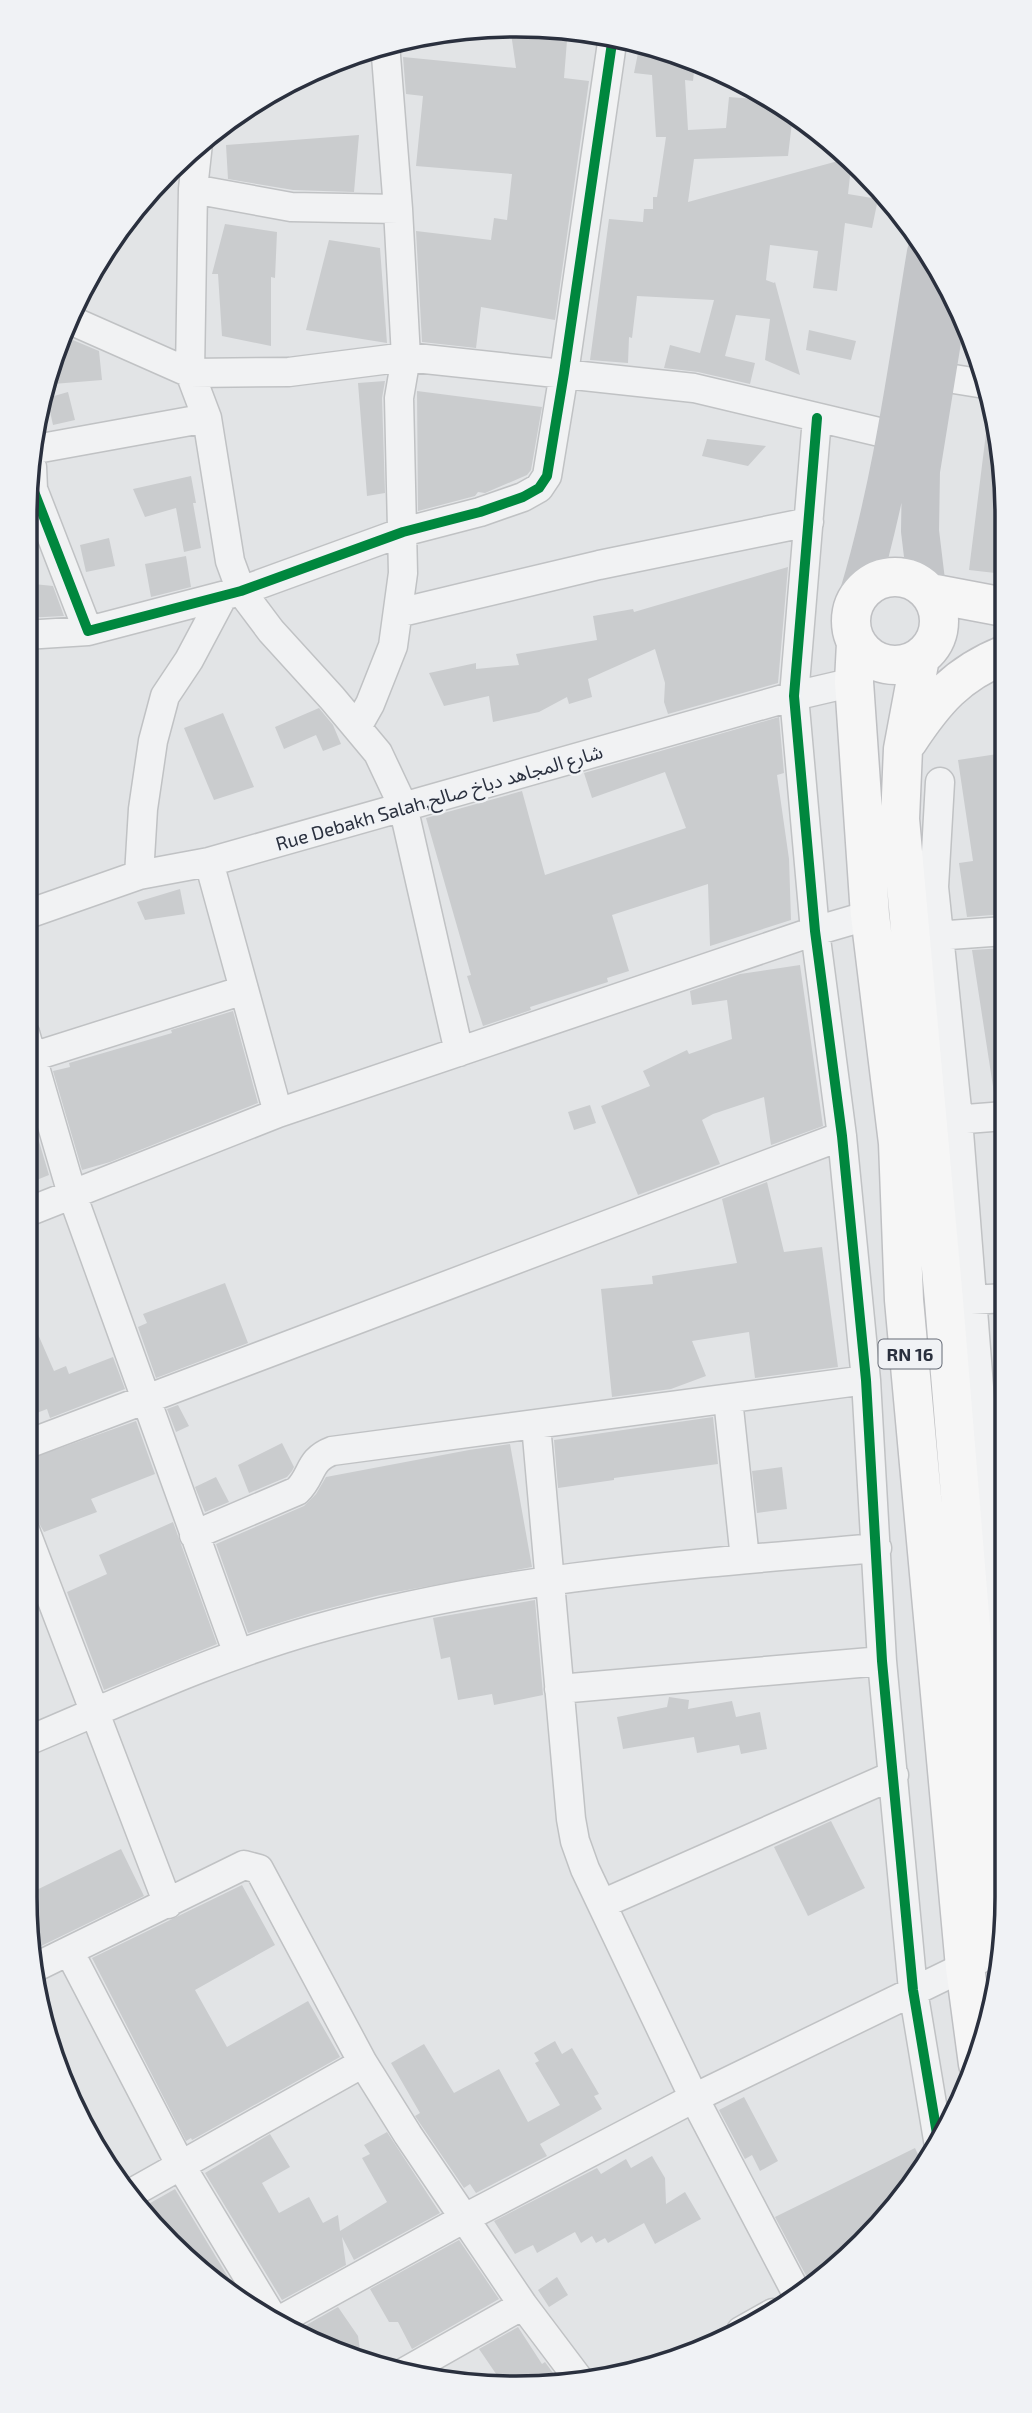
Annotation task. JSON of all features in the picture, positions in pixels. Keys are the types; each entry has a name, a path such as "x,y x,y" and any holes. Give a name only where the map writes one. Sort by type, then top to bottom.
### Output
{"main road":[{"path":"924,265 896,436 876,532 850,619 856,643 865,654 885,664 906,664 925,653 965,644 995,643"},
{"path":"925,653 937,635 940,621 937,606 929,591 920,531 919,501 921,471 947,307"},
{"path":"858,596 869,584 883,578 899,576 914,580 929,591 995,605"},
{"name":"RN 16","path":"856,643 855,682 870,915 898,1143 905,1300 987,1891"},
{"name":"RN 16","path":"925,653 903,749 900,819 925,937 958,1301 987,1891 987,1956 983,2003"},
{"path":"903,749 929,710 952,684 981,664 995,659"}],"street":[{"path":"37,634 88,631 232,594 403,532 480,512 523,497 539,488 547,476 564,373 611,47"},
{"path":"357,727 370,704 393,646 403,573 399,398 406,357 386,55"},
{"path":"139,875 143,809 153,741 165,696 232,594 230,561 207,418 190,373 193,189 196,159"},
{"path":"193,189 291,207 398,209"},
{"path":"77,323 190,373 289,372 406,357 694,388 896,436"},
{"path":"935,376 976,383"},
{"path":"42,448 207,418"},
{"path":"817,418 794,696 815,931 842,1136 866,1380 883,1661 913,1990 936,2128"},
{"path":"38,497 88,631"},
{"path":"398,613 599,565 808,522"},
{"path":"232,594 271,631 378,753 403,806 459,1052"},
{"name":"Rue Debakh Salah,شارع المجاهد دباخ صالح","path":"37,910 139,875 209,862 794,696 855,682"},
{"path":"940,782 934,887 925,937 995,932"},
{"path":"209,862 278,1113"},
{"path":"37,1208 278,1113 815,931 870,915"},
{"path":"37,1047 244,990"},
{"path":"37,1082 72,1194 238,1654"},
{"path":"942,1120 995,1117"},
{"path":"37,1439 842,1136"},
{"path":"995,1299 958,1301 995,1480"},
{"path":"194,1535 297,1491 303,1485 313,1463 332,1451 866,1380"},
{"path":"728,1399 745,1559"},
{"path":"536,1424 570,1819 575,1841 585,1870 694,2098 793,2287"},
{"path":"37,1737 238,1654 315,1629 393,1609 550,1581 745,1559 877,1548"},
{"path":"37,1564 168,1904"},
{"path":"559,1689 883,1661"},
{"path":"602,1904 894,1775"},
{"path":"42,1964 244,1865 259,1869 363,2063 463,2219 574,2372"},
{"path":"69,1951 181,2166 263,2303"},
{"path":"286,2318 463,2219 694,2098 987,1956"},
{"path":"137,2190 363,2063"},
{"path":"416,2365 523,2305"}],"building":[{"path":"512,37 567,40 564,78 589,81 555,320 481,307 476,348 422,342 416,231 491,240 494,218 507,220 512,174 416,166 423,96 406,94 403,57 516,68"},
{"path":"638,53 694,71 693,81 685,80 688,130 726,128 729,97 752,99 792,125 788,156 694,159 688,202 838,161 850,173 848,194 875,198 877,202 872,228 845,223 837,291 813,288 818,251 770,245 766,280 775,282 800,375 765,360 770,319 736,315 725,356 755,363 750,384 698,372 664,368 670,345 700,353 714,300 637,296 632,338 629,337 628,363 590,360 609,219 643,222 644,209 653,209 653,197 657,197 666,137 656,137 652,75 634,73"},
{"path":"359,135 354,192 293,190 228,179 226,145"},
{"path":"225,224 277,232 275,278 271,277 271,346 222,336 218,274 212,274"},
{"path":"329,240 380,248 387,343 306,330"},
{"path":"809,330 856,341 851,360 806,350"},
{"path":"71,339 99,351 102,380 55,384"},
{"path":"385,381 382,398 385,493 367,496 358,383"},
{"path":"417,391 542,407 531,470 527,475 485,493 478,492 475,496 418,511"},
{"path":"68,392 75,420 53,425 49,408 52,397"},
{"path":"987,427 994,485 995,573 969,570"},
{"path":"707,439 766,446 748,466 702,456"},
{"path":"191,476 201,548 184,552 176,508 145,517 133,489"},
{"path":"109,538 115,566 86,572 80,545"},
{"path":"186,556 191,587 151,597 145,564"},
{"path":"788,567 778,683 668,714 664,702 665,683 655,649 588,679 592,697 569,704 567,697 539,712 493,722 489,696 444,706 429,673 476,663 476,669 519,665 516,654 597,640 593,616 633,609 634,612"},
{"path":"37,584 53,586 64,616 37,617"},
{"path":"319,708 333,725 341,744 323,751 316,735 284,749 275,727"},
{"path":"223,713 254,787 214,800 184,728"},
{"path":"779,717 784,773 777,775 789,859 791,920 710,946 708,884 612,915 629,971 607,978 608,982 530,1007 531,1010 483,1026 467,976 471,975 426,818 522,791 545,875 686,828 665,772 592,798 584,773"},
{"path":"995,754 995,915 967,917 959,863 973,861 958,760"},
{"path":"180,889 185,914 145,920 137,902"},
{"path":"995,949 995,1093 994,1093 972,950"},
{"path":"800,965 823,1126 771,1145 764,1097 713,1114 702,1120 720,1164 638,1195 601,1106 650,1086 643,1071 687,1050 689,1054 732,1039 727,1000 692,1005 690,991 740,974"},
{"path":"233,1011 258,1103 110,1162 82,1170 53,1071 70,1067 69,1063 172,1033 171,1030"},
{"path":"590,1105 596,1123 574,1130 568,1112"},
{"path":"37,1135 49,1175 37,1180"},
{"path":"767,1182 784,1252 822,1247 838,1367 755,1378 749,1332 692,1341 706,1376 671,1389 612,1397 601,1289 653,1284 652,1276 737,1263 722,1199"},
{"path":"225,1283 248,1343 156,1378 138,1327 147,1323 143,1314"},
{"path":"37,1332 54,1371 66,1366 69,1374 113,1357 125,1389 50,1418 47,1409 37,1413"},
{"path":"178,1405 189,1426 176,1432 167,1409"},
{"path":"713,1417 718,1464 558,1488 554,1440"},
{"path":"136,1421 155,1474 91,1499 97,1512 44,1532 37,1520 37,1456"},
{"path":"282,1443 294,1467 292,1471 287,1477 249,1493 238,1465"},
{"path":"510,1444 532,1567 380,1595 248,1633 216,1544 304,1506 316,1494 326,1477"},
{"path":"782,1467 787,1509 757,1513 752,1471"},
{"path":"216,1477 229,1502 205,1512 195,1487"},
{"path":"173,1522 217,1644 104,1690 67,1592 107,1574 99,1555"},
{"path":"535,1600 543,1695 494,1705 492,1694 458,1700 450,1657 441,1659 433,1618"},
{"path":"669,1697 689,1700 688,1709 732,1701 736,1717 760,1712 767,1749 741,1754 739,1745 697,1753 694,1737 623,1749 617,1717 667,1707"},
{"path":"831,1821 865,1888 808,1916 774,1847"},
{"path":"121,1849 144,1896 40,1947 37,1890"},
{"path":"242,1885 275,1945 195,1990 227,2047 308,2001 340,2057 186,2141 92,1958"},
{"path":"555,2041 562,2054 572,2048 599,2094 594,2096 602,2109 540,2144 547,2156 476,2193 470,2184 464,2188 415,2116 420,2113 391,2063 424,2044 454,2093 499,2069 528,2122 560,2105 535,2063 539,2061 534,2053"},
{"path":"744,2097 778,2161 760,2171 752,2155 745,2159 719,2110"},
{"path":"387,2132 440,2213 354,2260 342,2237 346,2265 282,2300 205,2173 270,2134 290,2167 262,2183 279,2213 309,2197 323,2223 338,2215 340,2231 387,2202 362,2158 370,2154 364,2145"},
{"path":"915,2148 919,2156 896,2189 855,2236 807,2278 775,2217"},
{"path":"652,2156 665,2178 666,2204 685,2192 701,2219 655,2244 644,2223 608,2243 605,2238 596,2243 592,2236 581,2243 575,2232 537,2253 533,2245 515,2254 494,2221 597,2168 601,2174 626,2159 631,2168"},
{"path":"175,2189 231,2282 177,2236 149,2204"},
{"path":"459,2240 499,2299 412,2349 398,2322 389,2322 370,2289"},
{"path":"557,2277 568,2295 549,2307 538,2290"},
{"path":"338,2307 358,2336 360,2350 333,2340 303,2327"},
{"path":"518,2327 542,2364 545,2362 554,2374 497,2375 479,2349"}],"cycle path":[{"path":"37,501 88,631 241,591 403,532 480,512 523,497 539,488 547,476 564,373 611,47"},
{"path":"817,418 794,696 815,931 842,1136 866,1380 882,1661 913,1990 936,2128"}]}
